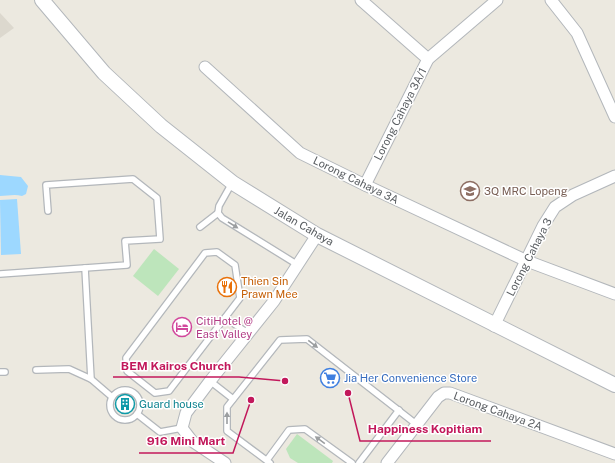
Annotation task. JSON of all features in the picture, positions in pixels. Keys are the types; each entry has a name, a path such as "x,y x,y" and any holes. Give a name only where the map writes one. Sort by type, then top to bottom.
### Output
{"street":[{"name":"Jalan Cahaya","path":"42,0 104,73 161,126 233,183 317,235 494,326 615,385"},
{"path":"361,0 428,59"},
{"name":"Lorong Cahaya 3A/1","path":"365,185 428,59 497,0"},
{"path":"551,0 577,33 615,117"},
{"name":"Lorong Cahaya 3A","path":"206,67 300,153 365,185 527,260 615,294"},
{"name":"Lorong Cahaya 3","path":"494,326 543,226 556,207 573,195 615,176"},
{"path":"225,463 192,441 182,428 186,413 274,301 317,235"},
{"name":"Lorong Cahaya 2A","path":"387,463 416,424 438,397 444,393 450,393 615,454"}],"lane":[{"path":"0,274 127,265 125,241 160,238 157,198 133,179 46,185 48,211"},
{"path":"200,227 218,213 219,206 233,183"},
{"path":"218,213 222,218 298,265"},
{"path":"217,252 234,266 240,298 225,318 169,391 155,393 127,371 126,358 205,253 217,252"},
{"path":"85,268 91,379"},
{"path":"225,318 248,333"},
{"path":"352,463 305,429 289,430 268,462 227,431 227,407 280,340 307,340 400,410 416,424"},
{"path":"36,370 68,369 91,379 112,397"},
{"path":"210,381 234,399"},
{"path":"125,390 134,393 139,400 140,405 137,414 129,419 115,416 110,407 112,397 120,391 125,390"},
{"path":"358,463 400,410"},
{"path":"137,414 160,432 182,428"}],"shaded area":[{"path":"0,13 14,28 0,38"}],"green space":[{"path":"154,249 179,269 158,296 133,276"},
{"path":"297,434 333,461 332,463 298,463 290,458 286,449"}],"water":[{"path":"0,175 21,177 28,186 26,194 22,196 0,196"},
{"path":"17,199 21,254 1,255 0,200"}],"place":[{"name":"3Q MRC Lopeng","path":"470,191"},
{"name":"Thien Sin Prawn Mee","path":"227,287"},
{"name":"CitiHotel @ East Valley","path":"182,327"},
{"name":"Jia Her Convenience Store","path":"330,378"},
{"name":"BEM Kairos Church","path":"285,381"},
{"name":"Happiness Kopitiam","path":"348,393"},
{"name":"916 Mini Mart","path":"251,400"},
{"name":"Guard house","path":"125,404"}]}
